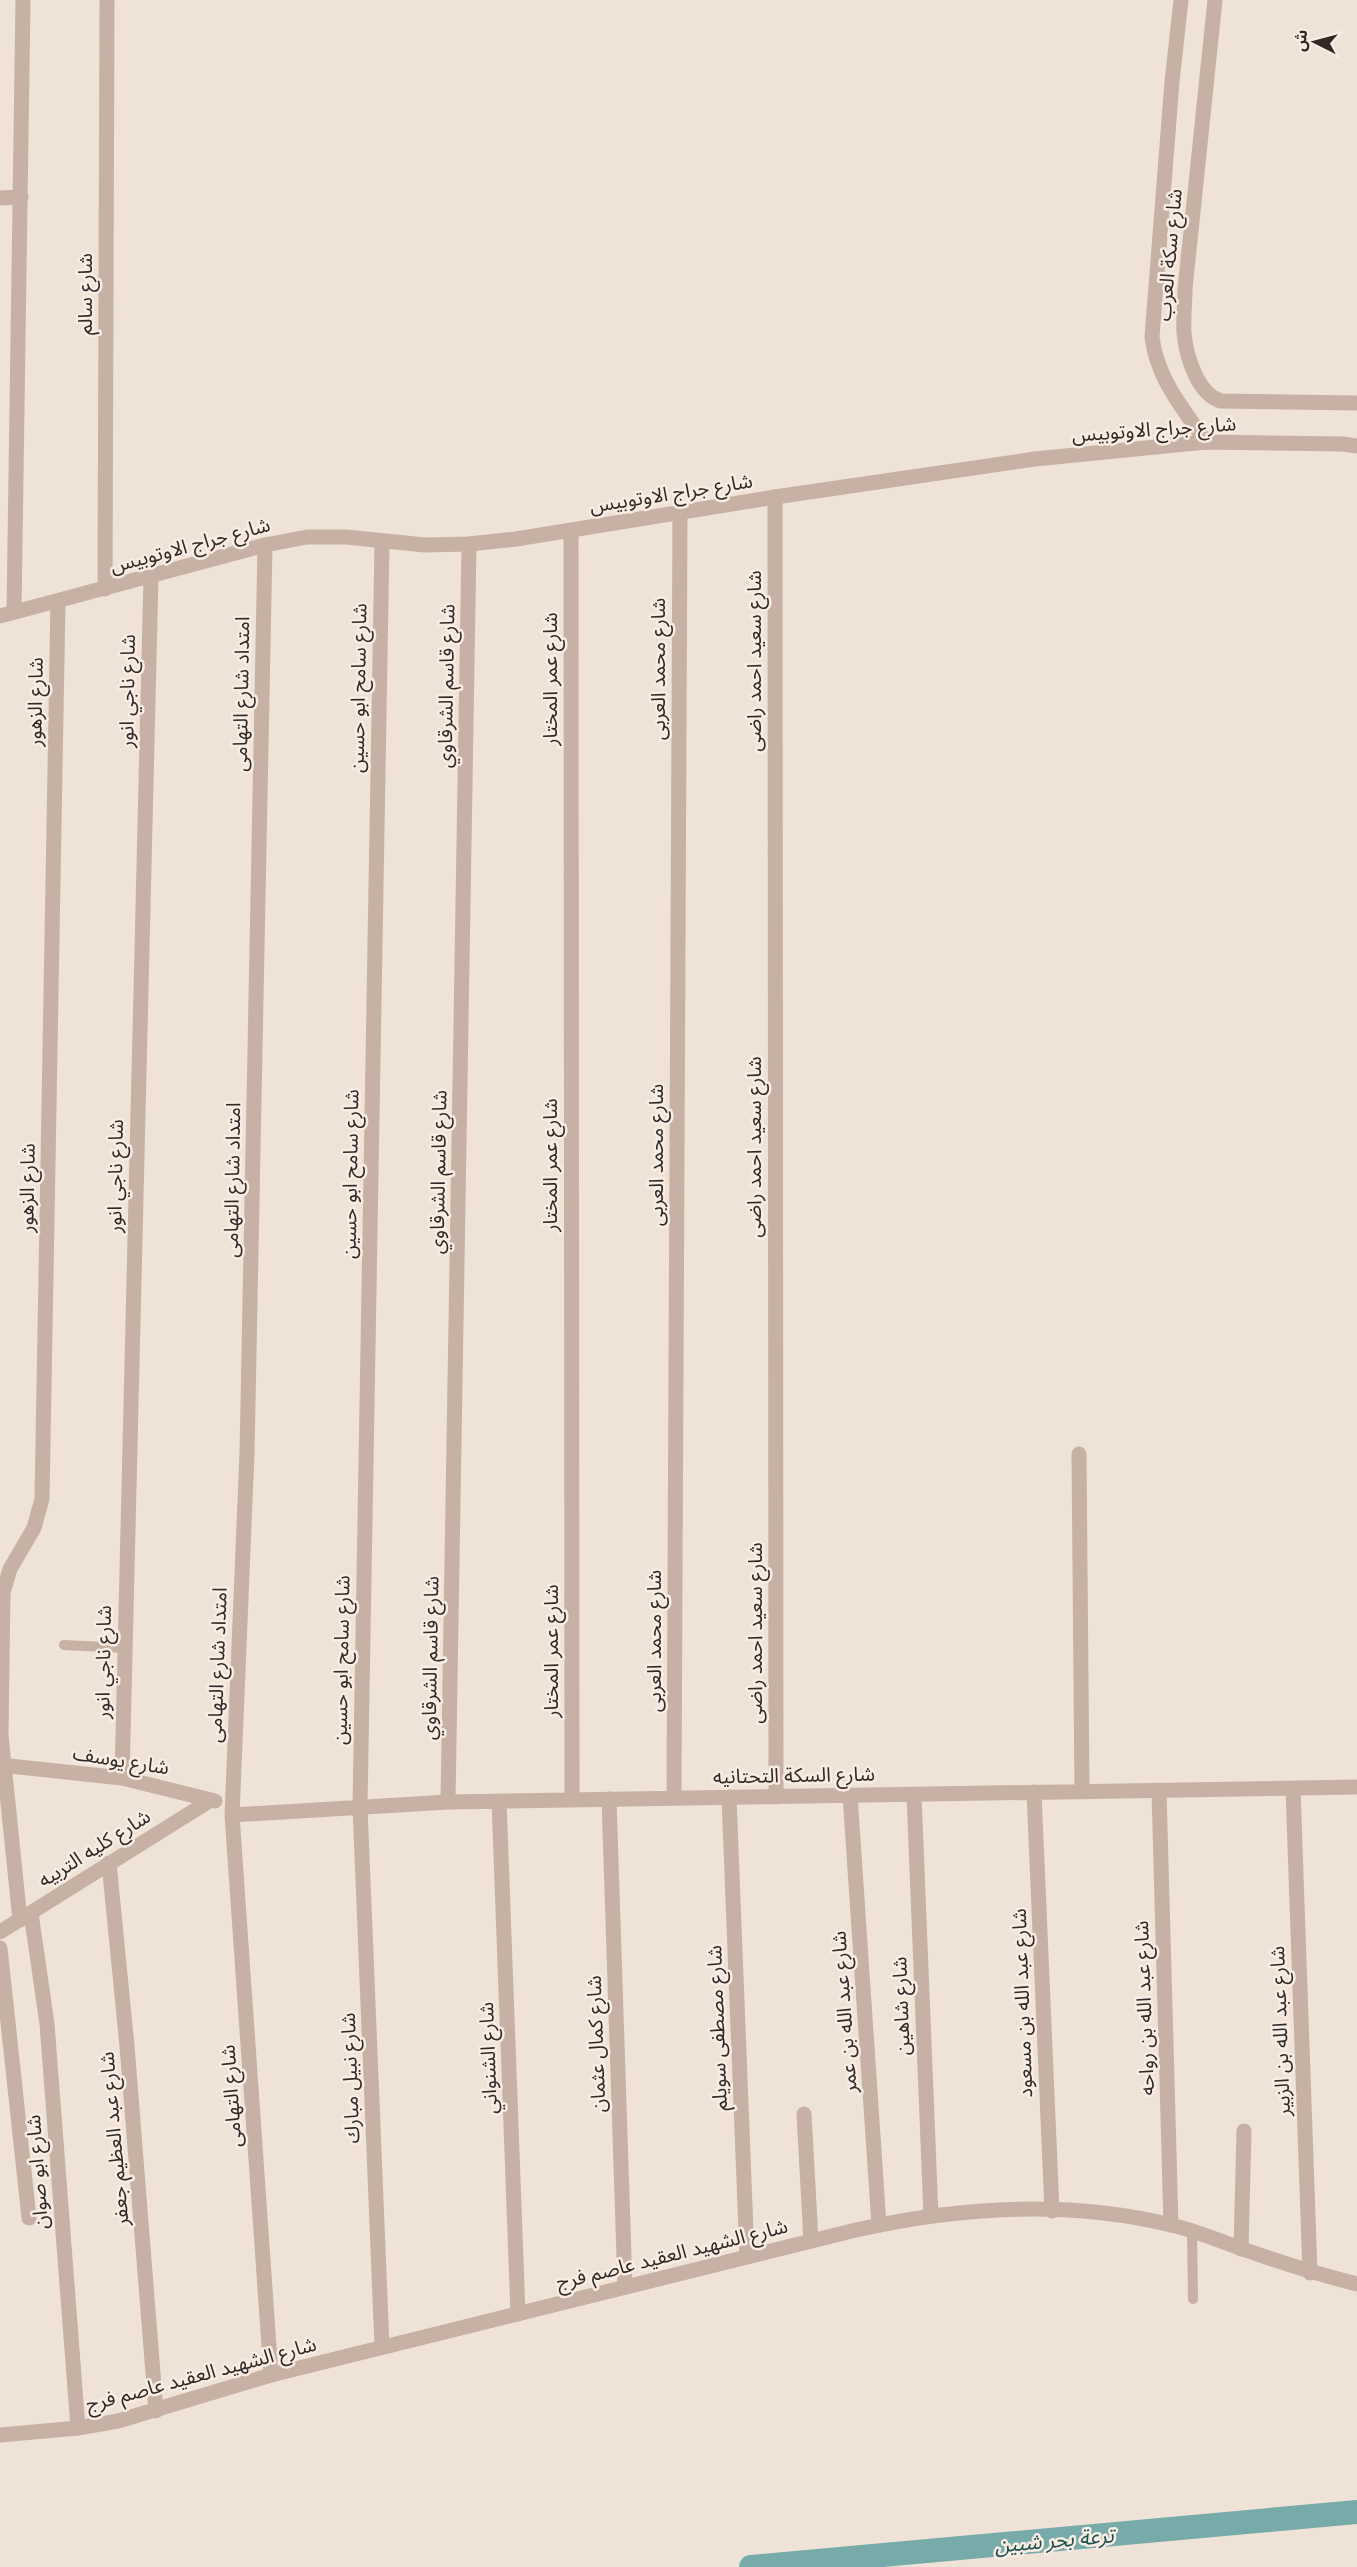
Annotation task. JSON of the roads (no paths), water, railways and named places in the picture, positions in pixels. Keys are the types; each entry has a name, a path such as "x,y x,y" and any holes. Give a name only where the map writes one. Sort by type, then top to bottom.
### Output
{"street":[{"path":"7,614 21,197 23,0"},
{"name":"شارع سالم","path":"105,589 107,0"},
{"path":"1181,0 1172,82 1152,337 1154,357 1161,375 1206,442"},
{"name":"شارع سكة العرب","path":"1215,0 1185,289 1184,334 1191,364 1206,393 1221,401 1357,403"},
{"path":"0,198 21,197"},
{"name":"شارع جراج الاوتوبيس","path":"7,614 265,545 307,537 346,537 425,545 469,544 571,531 775,497 1035,459 1206,442 1357,446"},
{"name":"شارع سعيد احمد راضى","path":"775,497 776,1797"},
{"name":"شارع محمد العربى","path":"674,1798 680,512"},
{"name":"شارع عمر المختار","path":"571,531 572,1800"},
{"name":"شارع سامح ابو حسين","path":"360,1807 382,542"},
{"name":"شارع قاسم الشرقاوي","path":"448,1802 469,544"},
{"name":"امتداد شارع التهامى","path":"232,1810 247,1453 265,545"},
{"name":"شارع ناجي انور","path":"122,1778 151,576"},
{"name":"شارع الزهور","path":"2,1765 5,1568 34,1528 42,1499 58,601"},
{"path":"1079,1454 1082,1792"},
{"name":"شارع يوسف","path":"2,1765 122,1778 212,1800 232,1810"},
{"name":"شارع ابو صوان","path":"2,1765 26,1916 47,2024 78,2428"},
{"name":"شارع السكة التحتانيه","path":"232,1810 499,1801 1357,1788"},
{"name":"شارع عبد الله بن الزبير","path":"1293,1789 1310,2273"},
{"name":"شارع عبد الله بن رواحه","path":"1159,1791 1171,2225"},
{"name":"شارع عبد الله بن مسعود","path":"1034,1792 1052,2211"},
{"name":"شارع عبد الله بن عمر","path":"850,1795 879,2225"},
{"name":"شارع شاهين","path":"914,1795 931,2216"},
{"name":"شارع مصطفى سويلم","path":"729,1797 747,2257"},
{"name":"شارع كمال عثمان","path":"609,1799 625,2287"},
{"name":"شارع كليه التربيه","path":"0,1932 212,1800"},
{"name":"شارع الشنواني","path":"499,1801 518,2314"},
{"name":"شارع نبيل مبارك","path":"360,1807 382,2347"},
{"name":"شارع التهامى","path":"232,1810 271,2375"},
{"name":"شارع عبد العظيم جعفر","path":"109,1863 128,2046 156,2411"},
{"path":"0,1948 28,2218"},
{"path":"804,2114 811,2241"},
{"path":"1241,2249 1244,2131"},
{"name":"شارع الشهيد العقيد عاصم فرج","path":"0,2435 78,2428 118,2421 271,2375 382,2347 811,2241 931,2216 996,2210 1115,2215 1171,2225 1310,2273 1357,2284"}],"lane":[{"path":"64,1645 124,1648"},
{"path":"1192,2231 1193,2299"}],"waterway":[{"name":"ترعة بحر شبين","path":"751,2567 1357,2512"}]}
